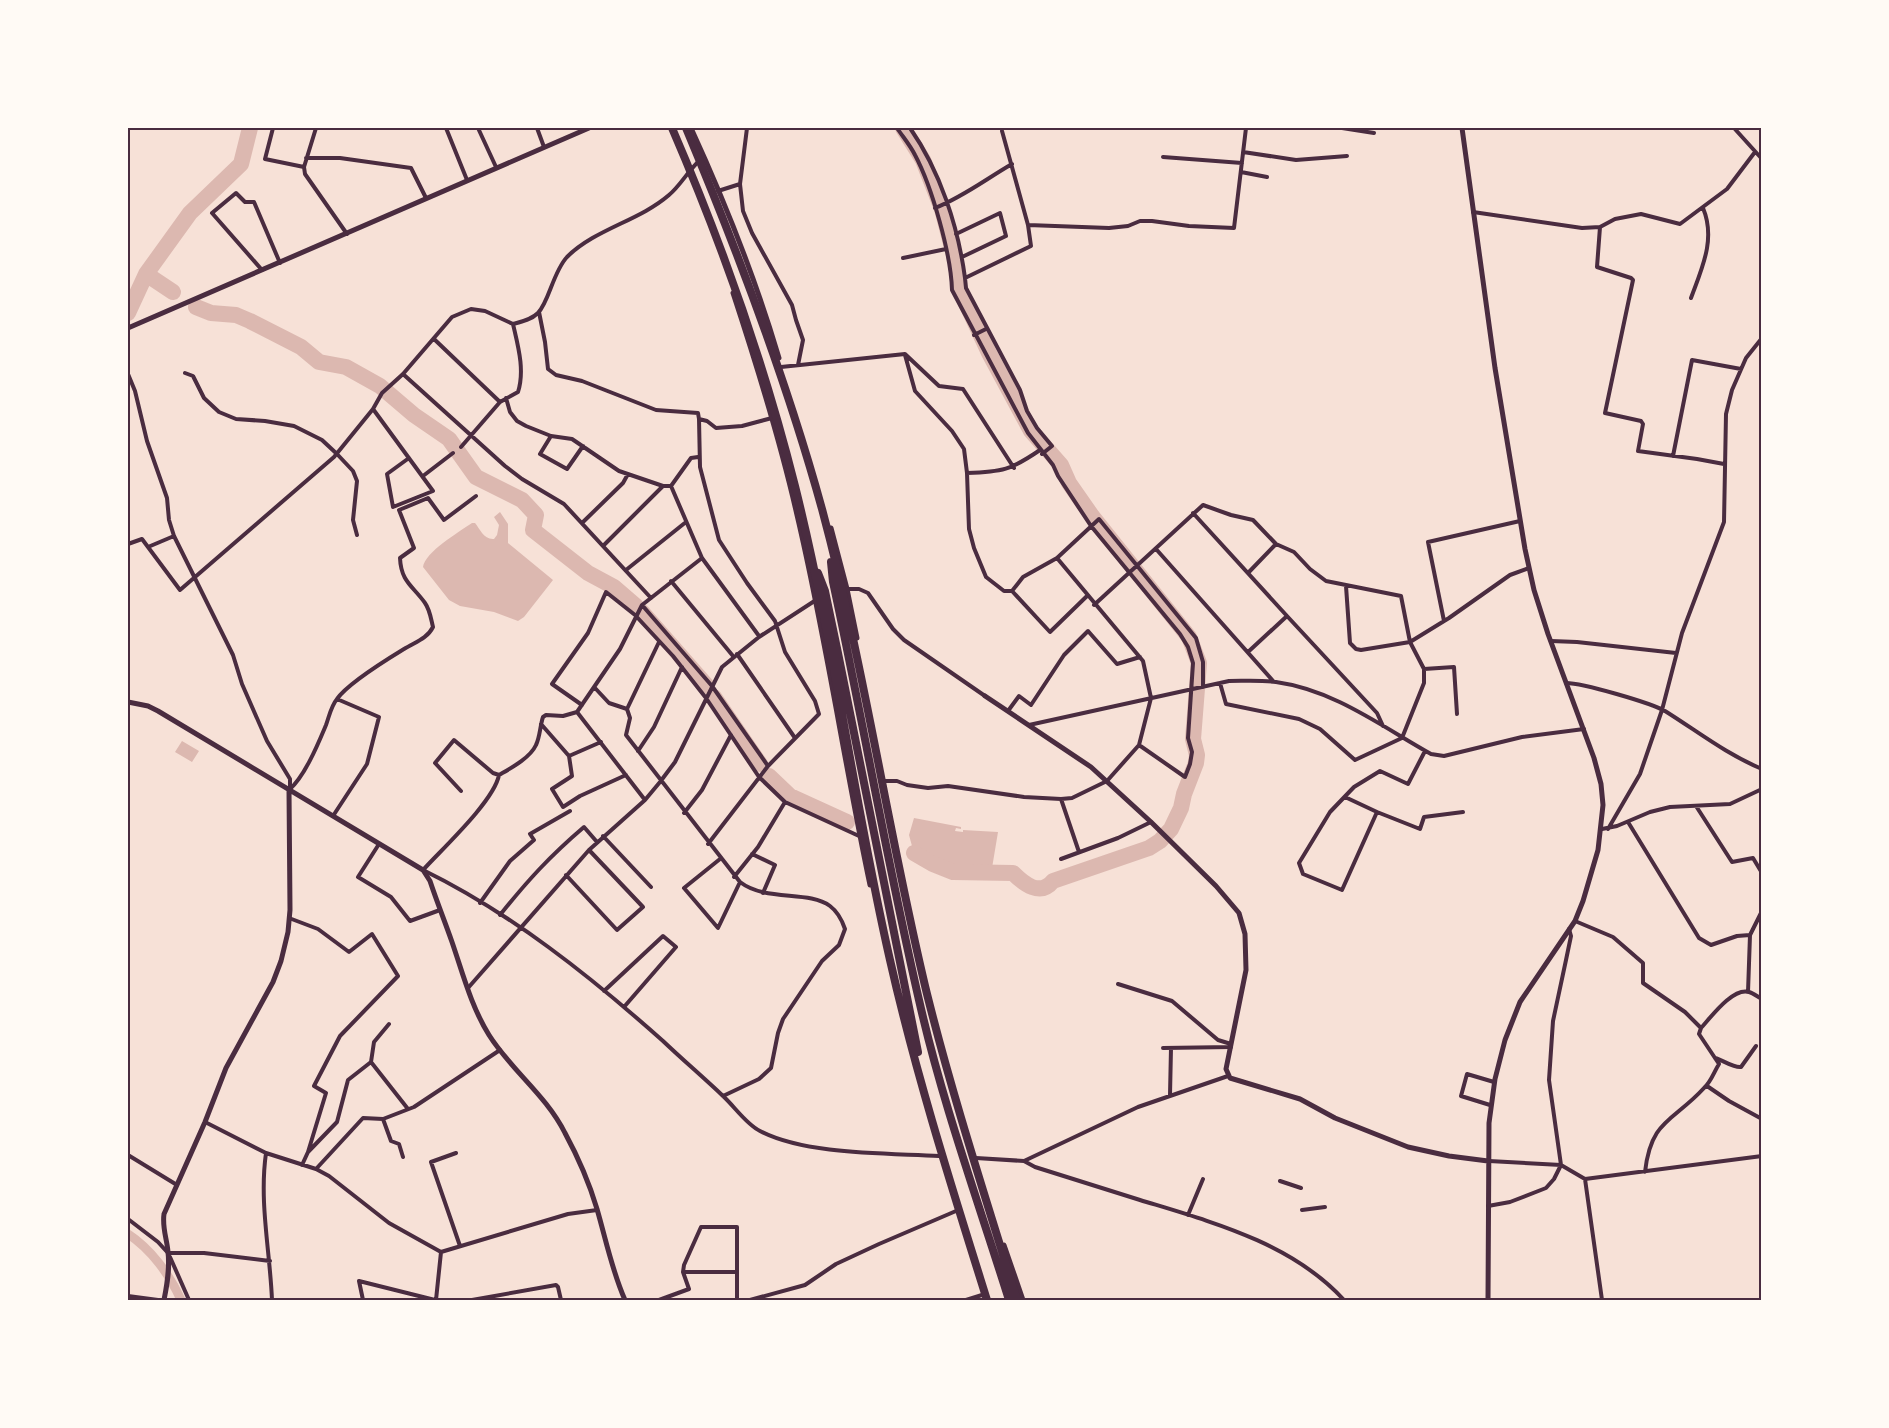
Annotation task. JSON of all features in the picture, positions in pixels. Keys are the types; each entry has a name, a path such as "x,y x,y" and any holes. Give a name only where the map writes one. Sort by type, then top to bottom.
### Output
{"highway":[{"path":"670,128 704,202 741,304 795,485 824,623 868,859 890,959 924,1092 984,1299"},
{"path":"686,128 758,307 822,509 856,649 905,895 928,995 968,1144 1017,1300"},
{"path":"825,507 833,582 919,1002 948,1106 1009,1300"},
{"path":"797,514 825,591 916,1036 924,1092"}],"street":[{"path":"273,128 265,159 304,167"},
{"path":"316,128 306,158 305,174 347,234"},
{"path":"446,128 467,180"},
{"path":"478,128 496,167"},
{"path":"537,128 543,147"},
{"path":"128,328 589,128"},
{"path":"670,128 722,260 772,418 797,514 816,600 860,836 897,1002 939,1156 984,1299 966,1300"},
{"path":"691,128 764,308 825,507 847,589 927,986 976,1158 1023,1300"},
{"path":"747,128 740,184 743,211 752,233 792,305 803,340 798,365"},
{"path":"897,128 921,168 935,208 951,270 952,290 1028,434 1053,465 1091,526 1180,634 1188,647 1193,663 1188,738 1192,752 1185,777 1139,745"},
{"path":"910,128 924,152 947,203 962,257 966,288 1020,390 1027,411 1052,446 1014,468 995,472 967,473"},
{"path":"1028,225 1108,228 1128,226 1140,221 1152,221 1189,226 1234,228 1246,128"},
{"path":"1342,128 1374,133"},
{"path":"1462,128 1520,521 1529,568 1550,641 1585,729 1601,784 1605,829"},
{"path":"1734,128 1761,159"},
{"path":"965,278 1031,246 1028,225 1002,131"},
{"path":"1244,152 1296,160 1347,156"},
{"path":"1473,212 1582,228 1600,227 1615,219 1641,214 1680,224 1727,189 1755,152"},
{"path":"128,544 142,539 180,590 337,453 373,409 382,393 403,374 452,317 471,309 485,311 513,324 529,320 539,312 563,262 577,247 635,217 670,195 704,156"},
{"path":"1163,157 1242,163"},
{"path":"306,158 340,158 411,168 426,198"},
{"path":"935,208 969,191 1011,164"},
{"path":"1241,172 1267,177"},
{"path":"718,191 740,184"},
{"path":"262,271 212,213 236,193 245,202 254,202 280,263"},
{"path":"1692,298 1709,244 1703,208"},
{"path":"956,234 1000,213 1006,236 962,257"},
{"path":"1600,227 1597,267 1633,280 1605,413 1643,424 1638,452 1724,464"},
{"path":"903,258 946,249"},
{"path":"539,312 548,369 556,375 582,381 656,410 698,413 698,457 719,540 775,621 785,652 815,701 819,714 768,766 708,844"},
{"path":"461,447 500,402 518,392 522,380 519,348 513,324"},
{"path":"974,335 986,329"},
{"path":"1488,1300 1490,1105 1505,1040 1520,1002 1575,921 1605,829 1640,774 1662,710 1676,653 1724,522 1726,414 1732,390 1746,358 1761,338"},
{"path":"434,339 500,402"},
{"path":"781,367 905,354 939,386 963,389 1014,468"},
{"path":"905,354 915,391 952,431 964,448 969,529 986,577 1004,591 1012,591 1050,632 1087,596"},
{"path":"1673,456 1692,360 1741,369"},
{"path":"185,373 193,376 204,398 219,412 236,420 265,421 294,426 321,440 337,453 353,471 357,481 353,520 357,535"},
{"path":"128,374 135,391 147,441 167,498 169,520 174,536 233,655 242,684 267,741 290,779 289,918 281,961 273,982 226,1068 164,1214 163,1224 169,1273 164,1300"},
{"path":"403,374 489,453 522,479 564,504 651,598"},
{"path":"507,398 510,412 517,421 550,436 572,439 619,471 663,486 671,486"},
{"path":"373,409 433,490 393,507 387,474 409,458"},
{"path":"699,419 708,421 717,428 742,426 772,418"},
{"path":"550,436 540,454 567,469 583,446"},
{"path":"423,476 453,453"},
{"path":"671,486 692,458 698,457"},
{"path":"582,523 623,483 628,474"},
{"path":"603,546 663,486"},
{"path":"671,486 702,558 759,637"},
{"path":"290,790 297,783 337,699 371,671 420,640 433,627 428,608 407,583 400,569 400,558 414,548 399,510 428,498 444,520 476,496"},
{"path":"1095,605 1203,505 1253,520 1276,544 1294,552 1310,569 1326,581 1401,596 1410,642 1424,669 1424,683 1402,738 1355,760 1320,729 1299,719 1226,704 1220,683"},
{"path":"1193,513 1377,713 1383,727"},
{"path":"1012,591 1023,578 1057,558 1099,519 1196,639 1203,662 1203,687"},
{"path":"1444,621 1428,542 1520,521"},
{"path":"626,570 686,522"},
{"path":"147,547 174,536"},
{"path":"1248,573 1276,544"},
{"path":"1156,549 1274,682"},
{"path":"423,870 484,803 497,786 499,775 527,756 536,746 543,717 546,715 563,716 577,712 620,649 642,605 702,558"},
{"path":"884,781 897,781 928,788 948,786 1024,797 1072,798 1107,782 1139,745 1151,698 1143,661 1057,558"},
{"path":"1346,586 1350,643 1356,649 1392,646 1410,642 1502,580 1529,568"},
{"path":"671,581 735,655 795,738"},
{"path":"847,589 859,589 868,593 893,629 904,640 1091,767 1151,822 1229,900 1243,923 1246,947 1246,970 1226,1069 1228,1076 1234,1081 1300,1100 1335,1118 1408,1147 1488,1161 1561,1165 1585,1179 1761,1156"},
{"path":"582,705 552,684 588,633 606,592 635,615 682,667 706,698 759,777 785,802 860,836"},
{"path":"467,988 589,850 645,800 660,782 675,762 722,667 759,637 816,600"},
{"path":"642,605 712,686 768,766"},
{"path":"1248,652 1287,616"},
{"path":"1007,711 1018,696 1031,705 1065,655 1088,632 1117,664 1140,657"},
{"path":"1550,641 1676,653"},
{"path":"659,642 627,709 630,718 626,735 734,877 762,893 812,899 830,905 840,916 845,929 839,945 822,961 783,1019 771,1068 759,1079 723,1096"},
{"path":"638,752 654,728 682,667"},
{"path":"1424,669 1454,667 1456,714"},
{"path":"1028,725 1220,683 1252,680 1304,688 1329,697 1425,751 1444,756 1522,737 1585,729"},
{"path":"1566,682 1662,710 1715,745 1761,769"},
{"path":"595,687 609,703 627,709"},
{"path":"333,816 367,764 379,717 337,699"},
{"path":"128,702 148,706 158,711 522,928 565,959 624,1007 758,1130 792,1143 837,1150 939,1156"},
{"path":"577,712 645,800"},
{"path":"541,724 569,756 573,776 552,789 563,807 580,796 626,775"},
{"path":"684,813 702,790 731,735"},
{"path":"462,791 435,763 454,740 493,773 499,775"},
{"path":"569,756 601,742"},
{"path":"1377,812 1342,890 1303,874 1299,863 1330,812 1345,796 1354,787 1380,771 1408,784 1425,751"},
{"path":"1605,829 1670,807 1730,804 1761,789"},
{"path":"1345,796 1420,830 1424,817 1462,812"},
{"path":"1061,799 1078,852"},
{"path":"734,877 752,854 785,802"},
{"path":"1696,806 1732,862 1753,858 1761,873"},
{"path":"480,903 510,861 534,840 530,834 570,811"},
{"path":"1061,859 1119,838 1151,822"},
{"path":"1628,822 1699,938 1711,945 1737,936 1750,935"},
{"path":"500,915 549,857 584,827 597,842"},
{"path":"603,836 651,887"},
{"path":"379,844 358,877 391,897 410,921 440,910"},
{"path":"566,875 617,930 644,907 589,850"},
{"path":"752,854 776,865 762,893"},
{"path":"720,859 684,888 718,928 740,882"},
{"path":"423,870 430,881 467,988 482,1023 500,1050 536,1090 564,1130 586,1175 610,1262 625,1300"},
{"path":"1748,992 1750,935 1761,911"},
{"path":"289,918 318,929 349,952 372,934 398,976 340,1036 315,1084 314,1086 326,1093 309,1152 302,1165"},
{"path":"1575,921 1613,937 1642,963 1643,984 1686,1012 1701,1028"},
{"path":"1488,1206 1510,1202 1546,1188 1561,1165 1549,1080 1553,1020 1571,936 1569,929"},
{"path":"604,991 663,936 676,947 624,1007"},
{"path":"1118,984 1172,1001 1218,1040 1231,1046"},
{"path":"1645,1172 1651,1142 1659,1127 1707,1086 1719,1064 1699,1034 1701,1028 1732,996 1740,992 1748,992 1761,999"},
{"path":"309,1152 337,1122 348,1080 371,1062 374,1042 389,1024"},
{"path":"1163,1048 1231,1046"},
{"path":"1714,1058 1741,1067 1756,1046"},
{"path":"1170,1095 1171,1048"},
{"path":"316,1169 363,1118 383,1119 408,1109 500,1050"},
{"path":"371,1062 408,1109"},
{"path":"1490,1105 1461,1096 1467,1074 1494,1082"},
{"path":"1024,1161 1119,1115 1228,1076"},
{"path":"1707,1086 1761,1119"},
{"path":"383,1119 391,1141 399,1144 403,1157"},
{"path":"205,1122 266,1153 316,1169 333,1179 389,1223 441,1252 568,1214 597,1210"},
{"path":"266,1153 262,1177 263,1203 272,1300"},
{"path":"456,1153 431,1162 460,1246"},
{"path":"128,1155 177,1185"},
{"path":"976,1158 1024,1161 1035,1167 1244,1235 1286,1254 1344,1300"},
{"path":"1188,1215 1203,1179"},
{"path":"1585,1179 1602,1300"},
{"path":"1280,1181 1301,1188"},
{"path":"1302,1210 1325,1207"},
{"path":"750,1300 805,1285 836,1264 956,1211"},
{"path":"128,1219 158,1242 168,1253 189,1300"},
{"path":"659,1300 689,1289 683,1272 700,1227 737,1227 737,1300"},
{"path":"363,1300 359,1281 435,1300 441,1252"},
{"path":"168,1253 204,1253 270,1261"},
{"path":"683,1272 736,1272"},
{"path":"472,1300 556,1285 561,1300"},
{"path":"128,1296 158,1300"}],"shaded area":[{"path":"500,512 508,524 508,543 553,580 524,617 518,621 494,612 460,606 449,600 423,567 425,561 436,549 472,523 475,523 485,536 494,539 499,525 494,517"},
{"path":"182,741 199,751 192,762 175,752"},
{"path":"914,818 961,827 961,829 956,828 955,831 998,832 992,868 951,865 912,846 909,835"}],"waterway":[{"path":"146,274 190,213 241,164 250,128"},
{"path":"903,128 923,160 942,209 956,263 959,288 989,353 1031,431 1061,465 1069,483 1092,516 1189,637 1199,663 1193,739 1197,755 1196,763 1181,808 1171,829 1160,841 1149,848 1053,881 1043,888 1027,885 1013,873 953,872 914,853"},
{"path":"128,313 146,274 173,292"},
{"path":"196,307 211,313 236,315 250,321 301,347 319,362 346,367 380,386 414,415 449,439 476,477 522,500 536,515 533,530 588,573 614,587 636,606"},
{"path":"642,612 707,686"},
{"path":"714,697 760,764"},
{"path":"769,776 790,796 847,822"},
{"path":"128,1234 159,1263 181,1300"}]}
